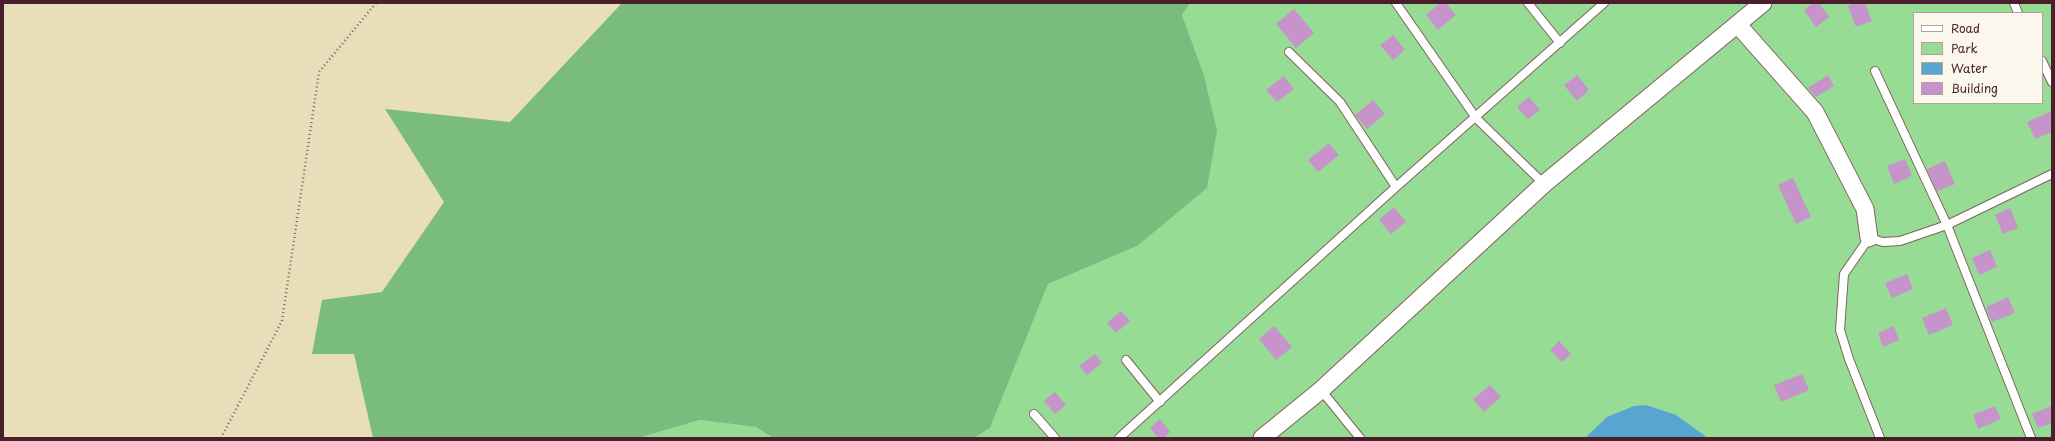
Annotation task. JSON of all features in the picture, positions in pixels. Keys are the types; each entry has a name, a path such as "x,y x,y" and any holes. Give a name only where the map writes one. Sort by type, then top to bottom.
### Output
{"street":[{"path":"1262,438 1321,390 1544,184 1763,3"},
{"path":"1738,25 1815,112 1865,209 1868,238"}],"lane":[{"path":"1396,3 1476,118 1544,184"},
{"path":"1528,3 1560,43"},
{"path":"1119,438 1396,187 1476,118 1604,3"},
{"path":"1289,52 1340,102 1396,187"},
{"path":"2043,63 2052,82"},
{"path":"1875,71 1947,226 2032,438"},
{"path":"1880,438 1848,359 1840,330 1844,274 1868,238 1883,242 1900,241 1947,226 2052,174"},
{"path":"1126,360 1160,402"},
{"path":"1321,390 1360,438"},
{"path":"1034,414 1055,438"}],"path":[{"path":"221,438 282,320 319,72 376,3"}],"green space":[{"path":"622,3 1190,3 1182,15 1204,75 1217,130 1207,188 1137,246 1048,284 990,428 974,438 773,438 756,427 700,420 638,438 373,438 354,354 312,354 322,300 382,292 444,202 385,109 510,122"},
{"path":"1190,3 2052,3 2052,438 974,438 990,428 1048,284 1137,246 1217,130 1204,75 1182,15"},
{"path":"700,420 756,427 773,438 638,438"}],"water":[{"path":"1646,405 1676,415 1708,438 1585,438 1607,417 1634,406"}],"building":[{"path":"1440,3 1446,3 1456,15 1438,30 1426,15"},
{"path":"1813,3 1819,3 1829,17 1816,27 1804,10"},
{"path":"1854,3 1865,3 1872,21 1856,27 1848,6"},
{"path":"1294,9 1314,33 1296,48 1276,24"},
{"path":"1393,35 1405,50 1393,60 1380,45"},
{"path":"1577,75 1589,90 1577,101 1564,85"},
{"path":"1828,75 1834,86 1816,97 1808,88"},
{"path":"1284,76 1294,89 1277,102 1266,90"},
{"path":"1529,97 1540,110 1528,119 1517,107"},
{"path":"1373,100 1385,114 1367,129 1355,115"},
{"path":"2052,111 2052,132 2035,139 2027,122"},
{"path":"1329,143 1339,155 1318,172 1308,160"},
{"path":"1905,159 1912,176 1894,184 1887,166"},
{"path":"1945,161 1955,184 1937,191 1927,169"},
{"path":"1793,178 1811,217 1796,224 1778,185"},
{"path":"1394,207 1406,222 1391,234 1379,220"},
{"path":"2010,208 2018,228 2003,234 1995,215"},
{"path":"1990,250 1997,267 1979,275 1972,258"},
{"path":"1907,274 1913,289 1892,298 1885,283"},
{"path":"2008,297 2015,313 1992,322 1986,307"},
{"path":"1946,308 1953,325 1929,335 1922,318"},
{"path":"1121,311 1130,321 1116,333 1107,323"},
{"path":"1274,326 1292,347 1276,360 1259,339"},
{"path":"1894,326 1899,340 1883,347 1878,333"},
{"path":"1559,341 1571,354 1562,362 1550,350"},
{"path":"1095,354 1102,363 1087,375 1079,366"},
{"path":"1802,374 1809,390 1781,402 1774,385"},
{"path":"1490,385 1501,397 1484,412 1473,399"},
{"path":"1055,392 1066,405 1055,414 1044,401"},
{"path":"1995,406 2001,419 1978,429 1973,415"},
{"path":"2052,406 2052,423 2038,428 2032,414"},
{"path":"1160,419 1170,432 1163,438 1158,438 1150,428"}]}
